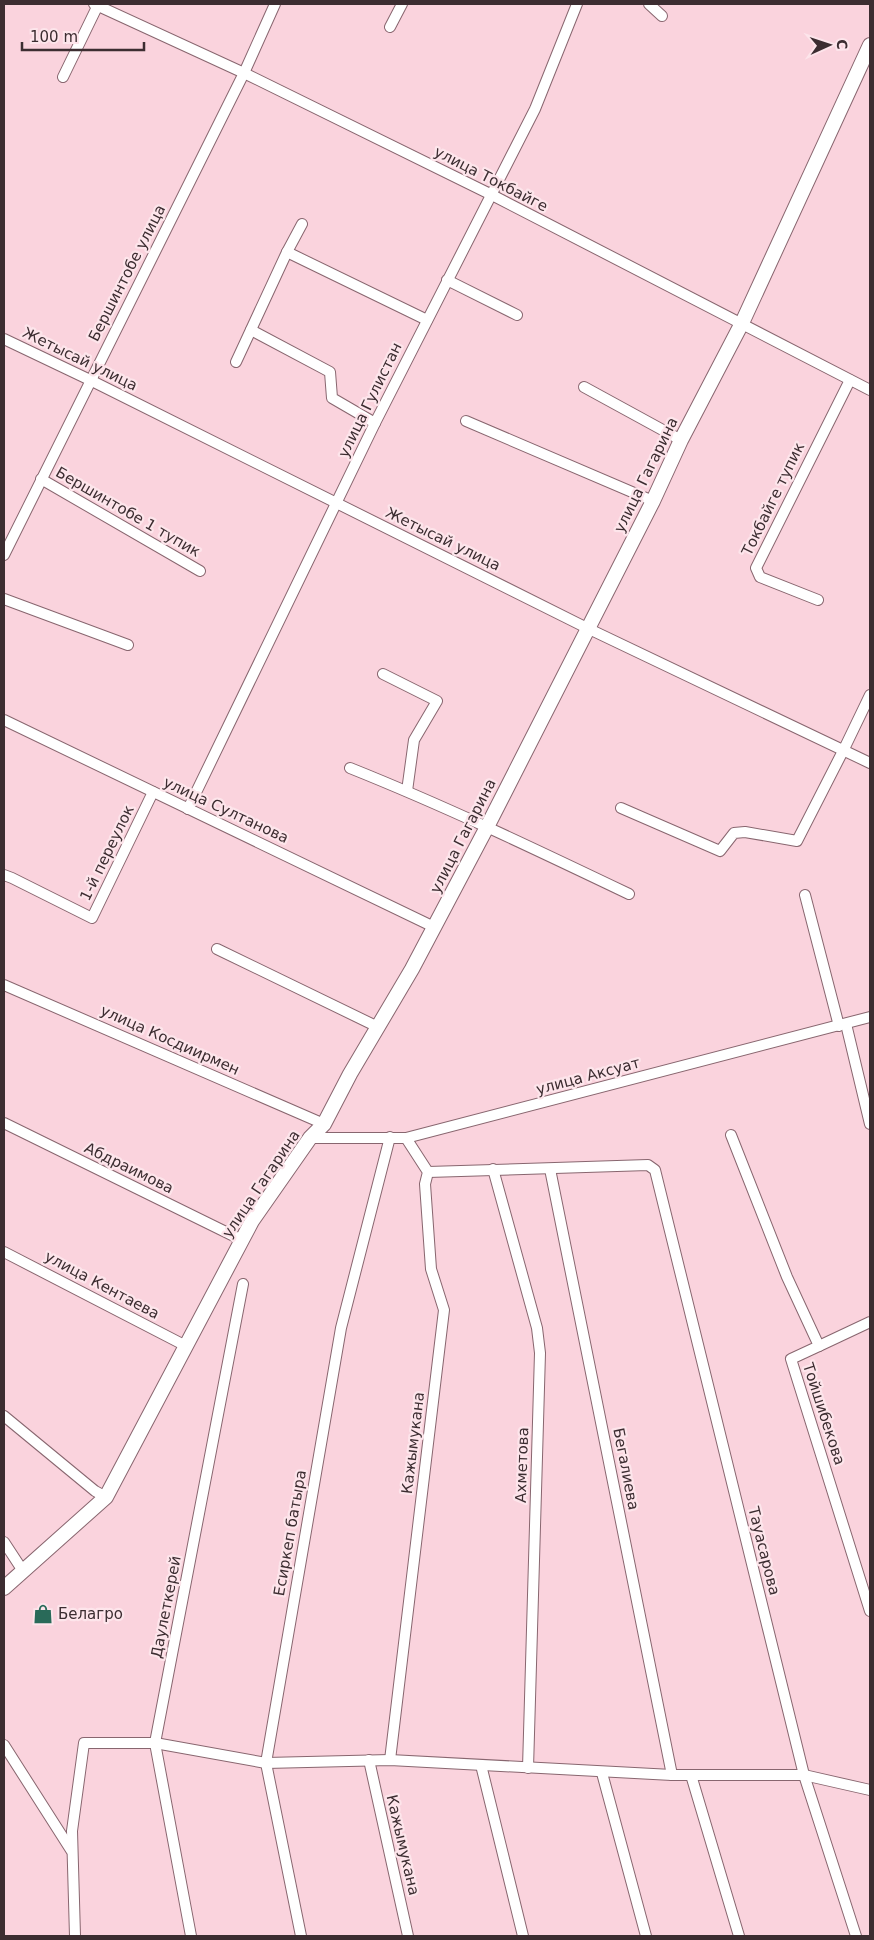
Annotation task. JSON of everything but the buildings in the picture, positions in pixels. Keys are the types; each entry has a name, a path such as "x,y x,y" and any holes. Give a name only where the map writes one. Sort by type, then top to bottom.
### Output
{"main road":[{"name":"улица Гагарина","path":"4,1588 106,1497 252,1221 310,1138 324,1124 350,1074 434,927 487,827 653,501 681,440 742,322 870,46"}],"street":[{"name":"Бершинтобе улица","path":"4,555 244,73 275,4"},
{"path":"390,27 402,4"},
{"name":"улица Гулистан","path":"188,809 375,423 535,109 577,4"},
{"path":"649,4 662,16"},
{"name":"улица Токбайге","path":"96,5 244,73 492,195 742,322 870,390"},
{"path":"63,77 96,5"},
{"path":"236,362 286,252 302,224"},
{"path":"286,252 427,320"},
{"path":"447,280 517,315"},
{"path":"251,330 330,372 332,398 375,423"},
{"name":"Жетысай улица","path":"4,339 587,628 870,762"},
{"name":"Токбайге тупик","path":"818,600 760,577 756,568 850,380"},
{"path":"584,387 681,440"},
{"path":"466,421 653,501"},
{"name":"Бершинтобе 1 тупик","path":"41,479 200,571"},
{"path":"4,599 128,645"},
{"path":"383,674 437,701 414,740 408,791"},
{"path":"621,808 720,851 734,833 745,832 797,841 870,695"},
{"name":"улица Султанова","path":"4,720 434,927"},
{"path":"350,768 408,791 629,894"},
{"name":"1-й переулок","path":"4,875 92,918 153,792"},
{"path":"806,895 870,1122"},
{"path":"217,949 378,1027"},
{"name":"улица Косдиирмен","path":"4,985 324,1124"},
{"name":"улица Аксуат","path":"310,1138 406,1138 870,1018"},
{"name":"Абдраимова","path":"4,1123 242,1240"},
{"name":"Тойшибекова","path":"731,1135 787,1277 819,1346 791,1359 870,1611"},
{"name":"Есиркеп батыра","path":"301,1936 266,1763 341,1328 390,1137"},
{"path":"406,1138 428,1172 550,1169"},
{"name":"Тауасарова","path":"550,1169 648,1165 655,1170 804,1775 856,1936"},
{"name":"Ахметова","path":"493,1169 537,1328 540,1353 528,1768"},
{"name":"Бегалиева","path":"550,1169 672,1775"},
{"name":"Кажымукана","path":"390,1760 444,1310 431,1268 425,1184 428,1172"},
{"name":"улица Кентаева","path":"4,1252 186,1346"},
{"name":"Даулеткерей","path":"191,1936 155,1743 243,1284"},
{"path":"819,1346 870,1322"},
{"path":"4,1416 95,1491 106,1497"},
{"path":"4,1542 23,1571"},
{"path":"74,1936 72,1831 84,1742 155,1743 266,1763 390,1760 672,1775 804,1775 870,1790"},
{"path":"4,1745 72,1850"},
{"name":"Кажымукана","path":"368,1760 408,1936"},
{"path":"481,1764 523,1936"},
{"path":"602,1772 646,1936"},
{"path":"691,1775 739,1936"}],"place":[{"name":"Белагро","path":"43,1614"}]}
